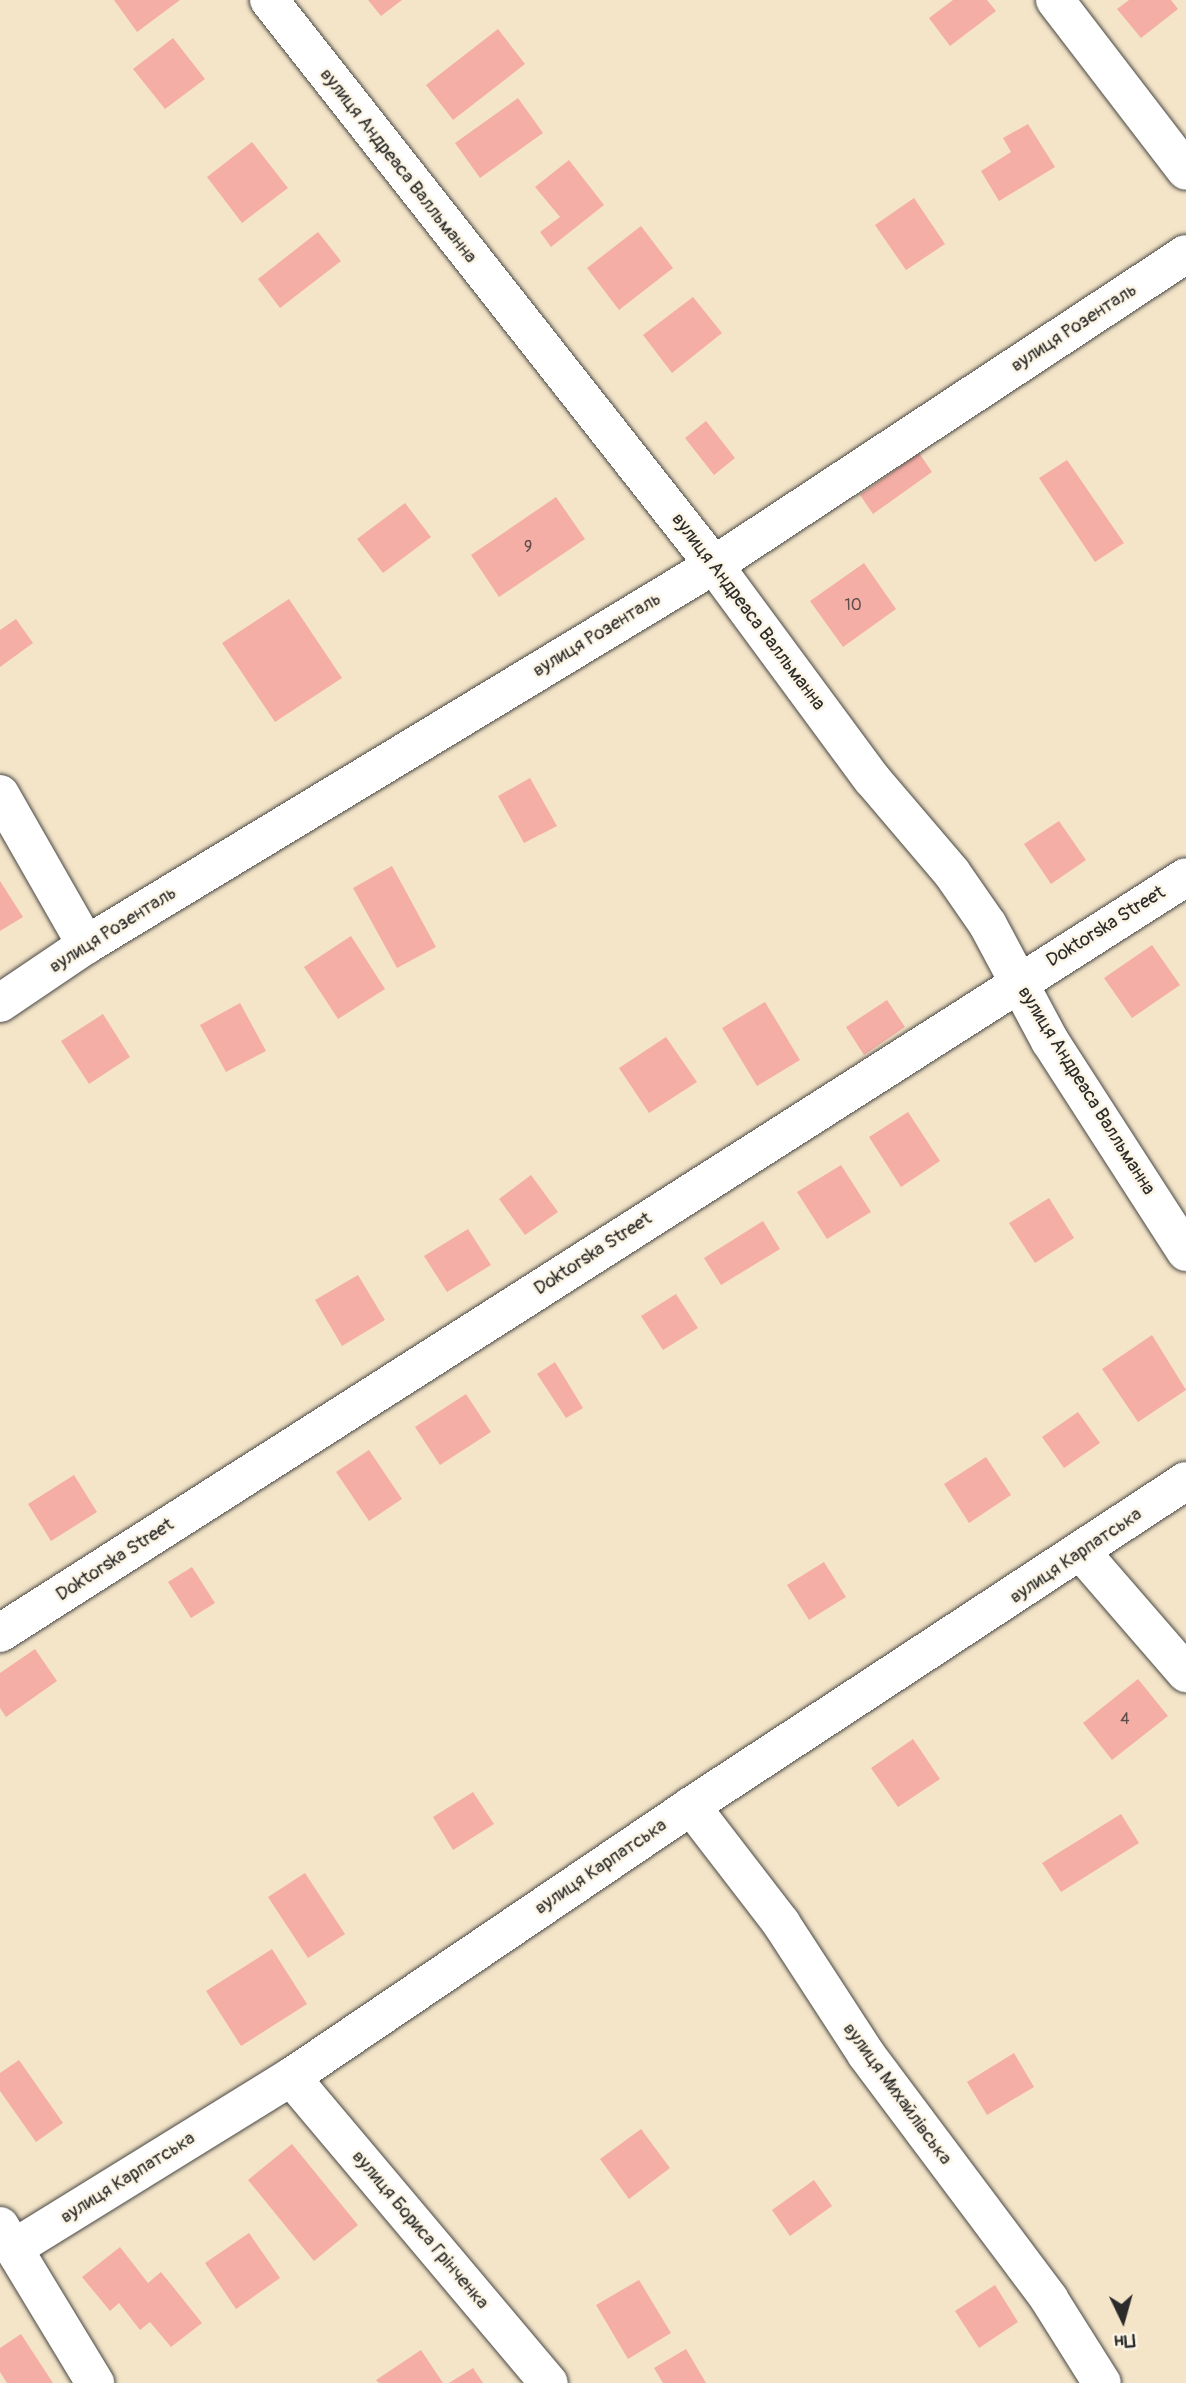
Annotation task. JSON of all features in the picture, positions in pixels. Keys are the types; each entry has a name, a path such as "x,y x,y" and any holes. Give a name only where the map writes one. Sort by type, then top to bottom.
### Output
{"street":[{"name":"вулиця Андреаса Валльманна","path":"269,0 714,565 872,779 952,873 988,925 1050,1041 1186,1252"},
{"path":"1055,0 1186,171"},
{"name":"вулиця Розенталь","path":"0,1003 86,945 714,565 1186,254"},
{"path":"0,794 86,945"},
{"name":"Doktorska Street","path":"0,1633 1186,877"},
{"name":"вулиця Карпатська","path":"7,2237 292,2077 691,1806 1082,1553 1186,1481"},
{"path":"1082,1553 1186,1673"},
{"name":"вулиця Михайлівська","path":"691,1806 781,1923 866,2054 1049,2299 1102,2383"},
{"name":"вулиця Бориса Грінченка","path":"292,2077 549,2383"},
{"path":"7,2237 94,2383"}],"building":[{"path":"114,0 180,0 137,32"},
{"path":"368,0 402,0 381,16"},
{"path":"953,0 987,0 996,11 950,46 929,18"},
{"path":"1129,0 1171,0 1178,9 1141,38 1117,9"},
{"path":"498,29 525,64 453,120 426,85"},
{"path":"173,38 205,79 165,109 133,69"},
{"path":"518,98 543,133 480,178 455,143"},
{"path":"1028,124 1055,167 999,201 981,171 1011,152 1003,138"},
{"path":"252,142 288,188 242,223 207,177"},
{"path":"569,160 604,205 551,247 540,232 560,217 535,187"},
{"path":"914,198 945,244 906,270 875,225"},
{"path":"641,226 673,268 619,310 587,268"},
{"path":"318,232 341,261 280,308 258,279"},
{"path":"693,297 722,333 672,373 643,335"},
{"path":"706,421 735,458 714,475 685,438"},
{"path":"919,453 932,472 873,514 860,495"},
{"path":"1067,460 1124,543 1095,562 1039,478"},
{"path":"556,497 585,539 499,597 471,555"},
{"path":"405,503 431,537 383,573 357,539"},
{"path":"864,563 896,609 843,647 810,601"},
{"path":"289,599 342,678 275,722 222,643"},
{"path":"16,619 33,643 0,667 0,630"},
{"path":"530,778 557,826 524,843 498,796"},
{"path":"1059,821 1086,860 1051,884 1024,844"},
{"path":"392,866 436,947 397,968 353,888"},
{"path":"0,881 23,917 0,931"},
{"path":"351,936 385,989 338,1019 304,967"},
{"path":"1152,945 1180,985 1132,1018 1104,978"},
{"path":"887,1000 905,1027 864,1055 846,1027"},
{"path":"765,1002 800,1060 757,1086 722,1028"},
{"path":"240,1003 266,1051 226,1072 200,1025"},
{"path":"103,1014 130,1057 89,1084 61,1041"},
{"path":"666,1037 697,1082 649,1113 619,1068"},
{"path":"908,1112 940,1161 901,1187 869,1137"},
{"path":"841,1165 871,1212 827,1239 797,1192"},
{"path":"531,1175 558,1212 525,1235 499,1199"},
{"path":"1049,1198 1074,1238 1035,1263 1009,1223"},
{"path":"763,1221 780,1249 721,1285 704,1258"},
{"path":"468,1229 491,1265 447,1292 424,1256"},
{"path":"358,1275 385,1320 342,1346 315,1300"},
{"path":"676,1294 698,1328 663,1350 641,1316"},
{"path":"1152,1335 1186,1390 1138,1422 1102,1369"},
{"path":"555,1362 583,1408 566,1418 537,1374"},
{"path":"466,1394 491,1432 440,1465 415,1427"},
{"path":"1078,1412 1100,1443 1064,1468 1042,1437"},
{"path":"369,1450 402,1499 369,1521 336,1472"},
{"path":"986,1457 1011,1495 969,1523 944,1484"},
{"path":"74,1475 97,1512 51,1541 28,1504"},
{"path":"824,1562 846,1597 809,1620 787,1585"},
{"path":"192,1567 215,1603 191,1618 168,1582"},
{"path":"35,1649 57,1681 6,1717 0,1708 0,1673"},
{"path":"1138,1679 1168,1716 1112,1760 1083,1723"},
{"path":"913,1739 940,1779 898,1807 871,1768"},
{"path":"473,1792 494,1824 453,1850 433,1817"},
{"path":"1121,1814 1139,1843 1061,1892 1042,1863"},
{"path":"305,1873 345,1934 308,1958 268,1897"},
{"path":"272,1949 307,2004 241,2046 206,1991"},
{"path":"1014,2053 1034,2087 987,2115 967,2082"},
{"path":"19,2060 63,2123 36,2142 0,2091 0,2073"},
{"path":"641,2129 670,2168 629,2199 600,2159"},
{"path":"292,2144 358,2225 314,2261 248,2180"},
{"path":"814,2180 832,2206 790,2236 772,2210"},
{"path":"249,2233 280,2278 236,2309 205,2263"},
{"path":"120,2247 148,2283 161,2272 202,2323 171,2347 150,2322 140,2330 119,2303 110,2311 82,2277"},
{"path":"639,2280 671,2333 628,2359 596,2305"},
{"path":"995,2285 1018,2322 979,2348 955,2311"},
{"path":"21,2334 53,2383 7,2383 0,2372 0,2348"},
{"path":"686,2349 706,2383 663,2383 654,2368"},
{"path":"421,2350 443,2383 379,2383 376,2380"},
{"path":"473,2368 483,2383 449,2383"}]}
